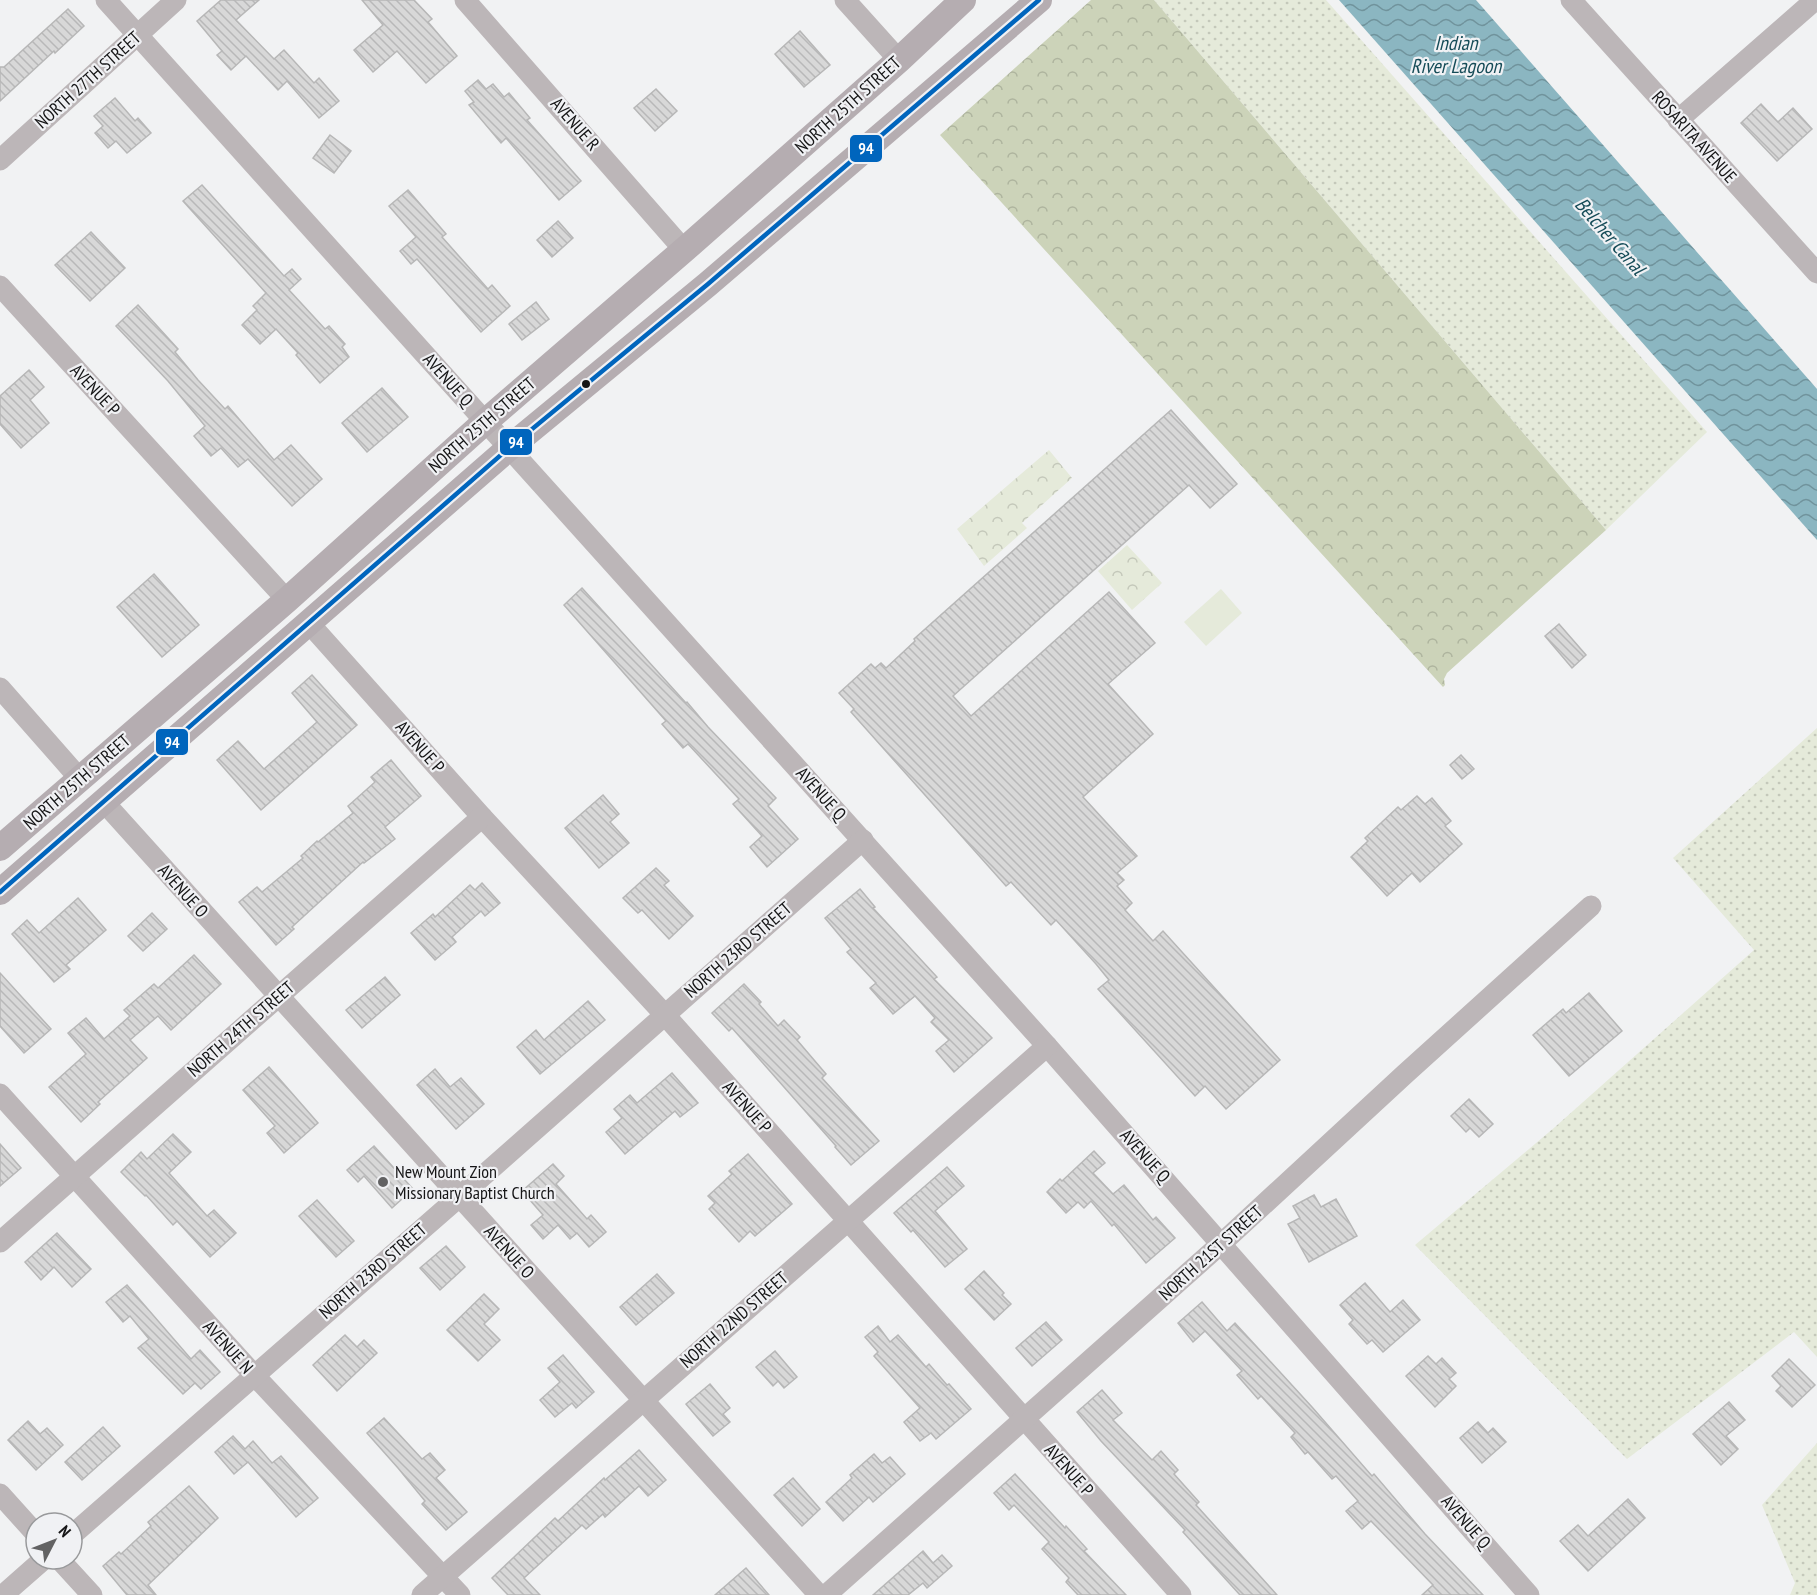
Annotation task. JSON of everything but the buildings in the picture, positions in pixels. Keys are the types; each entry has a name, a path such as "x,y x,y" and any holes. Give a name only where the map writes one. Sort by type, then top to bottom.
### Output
{"main road":[{"name":"NORTH 25TH STREET","path":"0,848 287,600 486,422 899,60 963,0"},
{"name":"NORTH 25TH STREET","path":"0,892 509,448 708,284 1039,0"},
{"path":"103,801 103,783 114,770 236,662 247,635"}],"street":[{"name":"AVENUE Q","path":"106,0 1047,1046 1529,1595"},
{"name":"NORTH 27TH STREET","path":"0,160 176,0"},
{"name":"AVENUE R","path":"465,0 684,250"},
{"path":"845,0 899,60"},
{"name":"ROSARITA AVENUE","path":"1571,0 1817,273"},
{"path":"1678,120 1815,0"},
{"name":"AVENUE P","path":"0,286 287,600"},
{"name":"AVENUE P","path":"308,622 482,817 665,1015 1181,1595"},
{"path":"0,688 80,779"},
{"name":"AVENUE O","path":"103,801 819,1595"},
{"name":"NORTH 24TH STREET","path":"0,1242 482,817"},
{"name":"NORTH 23RD STREET","path":"84,1525 863,840"},
{"name":"NORTH 21ST STREET","path":"826,1595 1222,1243 1404,1074 1591,906"},
{"name":"NORTH 22ND STREET","path":"422,1595 1047,1046"},
{"name":"AVENUE N","path":"0,1094 254,1376 460,1595"},
{"path":"0,1494 24,1521"},
{"path":"3,1595 30,1571"},
{"path":"70,1571 92,1595"}],"green space":[{"path":"1091,0 1154,0 1606,530 1447,673 1443,687 940,135"},
{"path":"1154,0 1326,0 1707,432 1606,530"},
{"path":"1049,450 1072,478 1022,523 1027,528 984,566 957,529"},
{"path":"1127,545 1162,583 1132,610 1098,571"},
{"path":"1221,589 1242,613 1206,646 1184,622"},
{"path":"1817,728 1817,1357 1794,1332 1627,1459 1415,1245 1555,1127 1754,950 1673,858"},
{"path":"1817,1443 1817,1595 1790,1595 1795,1583 1762,1505"}],"water":[{"name":"Indian River Lagoon","path":"1339,0 1476,0 1817,389 1817,540"}],"transit line":[{"name":"94","path":"0,892 509,448 708,284 1039,0"}],"place":[{"name":"New Mount Zion Missionary Baptist Church","path":"383,1182"}],"water label":[{"name":"Belcher Canal","path":"1610,236"}]}
